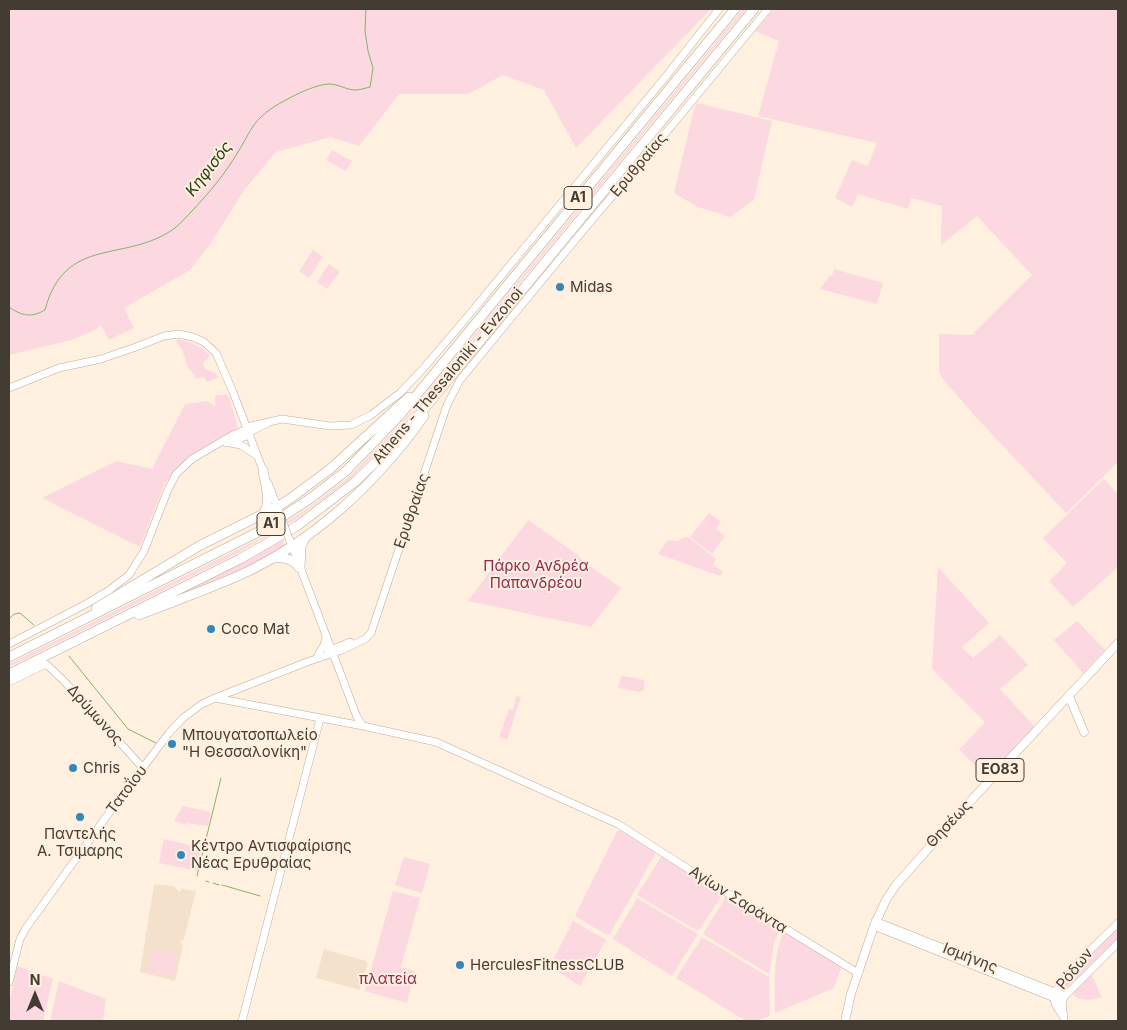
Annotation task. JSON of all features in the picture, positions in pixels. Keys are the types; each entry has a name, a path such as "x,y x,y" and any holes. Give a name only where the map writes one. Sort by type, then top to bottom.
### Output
{"highway":[{"name":"Athens - Thessaloniki - Evzonoi","path":"9,657 264,529 311,498 346,471 400,415 735,9"},
{"name":"Athens - Thessaloniki - Evzonoi","path":"9,674 272,542 320,510 355,482 384,454 429,403 754,9"},
{"path":"69,626 112,597 199,546 260,516 278,510 291,498 330,470 436,370"},
{"path":"89,634 239,575 306,536 356,494 391,458 421,421 447,380"},
{"path":"260,516 266,510 268,502 263,470"},
{"path":"300,568 301,546 306,536"},
{"path":"271,558 287,558 300,568"}],"main road":[{"path":"213,448 273,420 292,419 330,426 351,425 371,415 400,392 422,370 463,322 667,75 719,9"},
{"name":"Ερυθραίας","path":"332,652 365,639 374,629 447,405 460,380 768,9"},
{"path":"9,388 59,368 101,359 164,336 186,335 198,338 216,353 254,445 357,717 363,726"},
{"path":"9,644 86,604 108,591 129,575 144,551 172,480 184,466 232,436 263,426 273,420"},
{"path":"254,445 258,432 263,426"},
{"path":"227,443 241,445 258,456"},
{"name":"Ερυθραίας","path":"332,652 363,635 376,619"},
{"path":"326,634 333,640 347,643"},
{"path":"326,634 324,645 318,657 338,666"},
{"name":"Θησέως","path":"875,923 886,900 906,871 1118,643"},
{"name":"Τατοΐου","path":"9,982 20,939 26,928 169,733 183,718 202,704 215,698 332,652"},
{"name":"Δρύμωνος","path":"9,682 46,664 63,680 143,768"},
{"path":"1069,696 1084,732"},
{"path":"215,698 320,719 242,1021"},
{"name":"Αγίων Σαράντα","path":"320,719 436,742 625,826 859,971"},
{"name":"ΕΟ83","path":"845,1021 875,923"},
{"name":"Ισμήνης","path":"875,923 1063,998"},
{"name":"Ρόδων","path":"1064,1019 1057,1009 1054,995 1082,958 1118,923"},
{"name":"Ρόδων","path":"1064,1019 1063,998 1118,943"}],"shaded area":[{"path":"154,884 174,886 179,892 182,889 196,891 184,939 180,941 183,946 175,981 140,972"},
{"path":"324,949 368,963 360,990 316,978"}],"green space":[{"path":"9,9 711,9 576,148 544,90 503,75 468,94 399,94 359,146 331,137 276,152 245,189 209,246 190,270 124,308 134,328 109,340 101,325 95,330 71,340 9,355"},
{"path":"743,9 746,9 424,399 390,439 351,478 293,521 236,554 9,667 9,664 267,535 314,504 350,476 405,419"},
{"path":"774,9 1118,9 1118,462 1066,513 974,415 939,372 939,334 972,335 1032,275 977,216 941,245 942,206 911,198 908,209 858,194 852,207 835,198 852,160 868,166 877,143 758,116 779,41 755,31"},
{"path":"697,103 772,121 754,200 730,217 698,207 674,193"},
{"path":"332,150 352,161 346,171 326,160"},
{"path":"313,250 323,257 309,278 299,271"},
{"path":"329,264 340,272 327,289 317,282"},
{"path":"834,269 883,283 877,304 820,289 830,275 832,276"},
{"path":"178,339 194,344 209,354 209,357 203,363 205,369 214,372 219,377 207,382 204,377 196,379 187,366 181,348 176,342"},
{"path":"227,395 229,397 238,427 233,433 195,454 177,468 165,483 140,547 42,498 116,461 152,469 185,404 207,401 215,406 215,397"},
{"path":"1104,479 1118,494 1118,567 1073,607 1049,581 1067,563 1043,538"},
{"path":"709,513 721,522 716,529 725,536 712,554 690,537"},
{"name":"Πάρκο Ανδρέα Παπανδρέου","path":"528,520 621,588 591,627 468,601"},
{"path":"688,537 716,559 713,565 723,572 720,576 658,554 668,540 677,541"},
{"path":"282,538 285,546 240,571 150,608"},
{"path":"938,567 989,623 962,647 973,658 1000,635 1028,665 1000,689 1035,727 988,777 959,750 985,722 932,669"},
{"path":"1077,621 1105,650 1083,673 1054,640"},
{"path":"621,677 644,680 644,690 640,692 619,688"},
{"path":"516,696 521,697 507,740 499,737 509,709 513,710"},
{"path":"183,806 211,812 208,826 187,823 186,825 174,821"},
{"path":"620,830 655,851 655,855 610,934 607,935 575,916 617,831"},
{"name":"Κέντρο Αντισφαίρισης Νέας Ερυθραίας","path":"164,839 202,848 197,871 159,863"},
{"path":"662,855 722,895 700,929 696,930 637,895"},
{"path":"404,857 430,864 422,893 395,885"},
{"name":"πλατεία","path":"393,891 420,898 401,967 415,971 407,1003 365,991"},
{"path":"727,895 780,930 774,943 769,974 703,934"},
{"path":"637,898 698,934 672,976 613,939"},
{"path":"573,921 606,940 580,986 550,966"},
{"path":"1118,925 1118,938 1069,986 1062,989 1090,952"},
{"path":"785,932 841,968 834,988 775,1013 776,959 781,939"},
{"path":"702,937 769,977 770,1016 757,1021 746,1021 676,978"},
{"path":"151,950 176,953 174,976 148,973"},
{"path":"17,966 53,979 43,1021 9,1021 9,1005"},
{"path":"1090,972 1102,997 1088,1000 1075,997 1073,993"},
{"path":"59,981 106,999 103,1021 50,1021"}],"waterway":[{"name":"Κηφισός","path":"9,307 27,315 40,313 45,310 54,286 67,270 82,260 156,239 175,228 222,176 257,121 276,105 301,92 324,84 332,84 355,90 370,87 373,68 365,31 366,9"},
{"path":"9,619 14,614 20,613 34,625"},
{"path":"69,656 128,729 156,743"},
{"path":"197,876 221,778"},
{"path":"213,883 219,885"},
{"path":"222,885 260,896"}],"place":[{"name":"Midas","path":"560,287"},
{"name":"Coco Mat","path":"211,629"},
{"name":"Μπουγατσοπωλείο \"Η Θεσσαλονίκη\"","path":"172,744"},
{"name":"Chris","path":"73,768"},
{"name":"Παντελής Α. Τσιμαρης","path":"80,817"},
{"name":"Κέντρο Αντισφαίρισης Νέας Ερυθραίας","path":"181,855"},
{"name":"HerculesFitnessCLUB","path":"460,965"}]}
